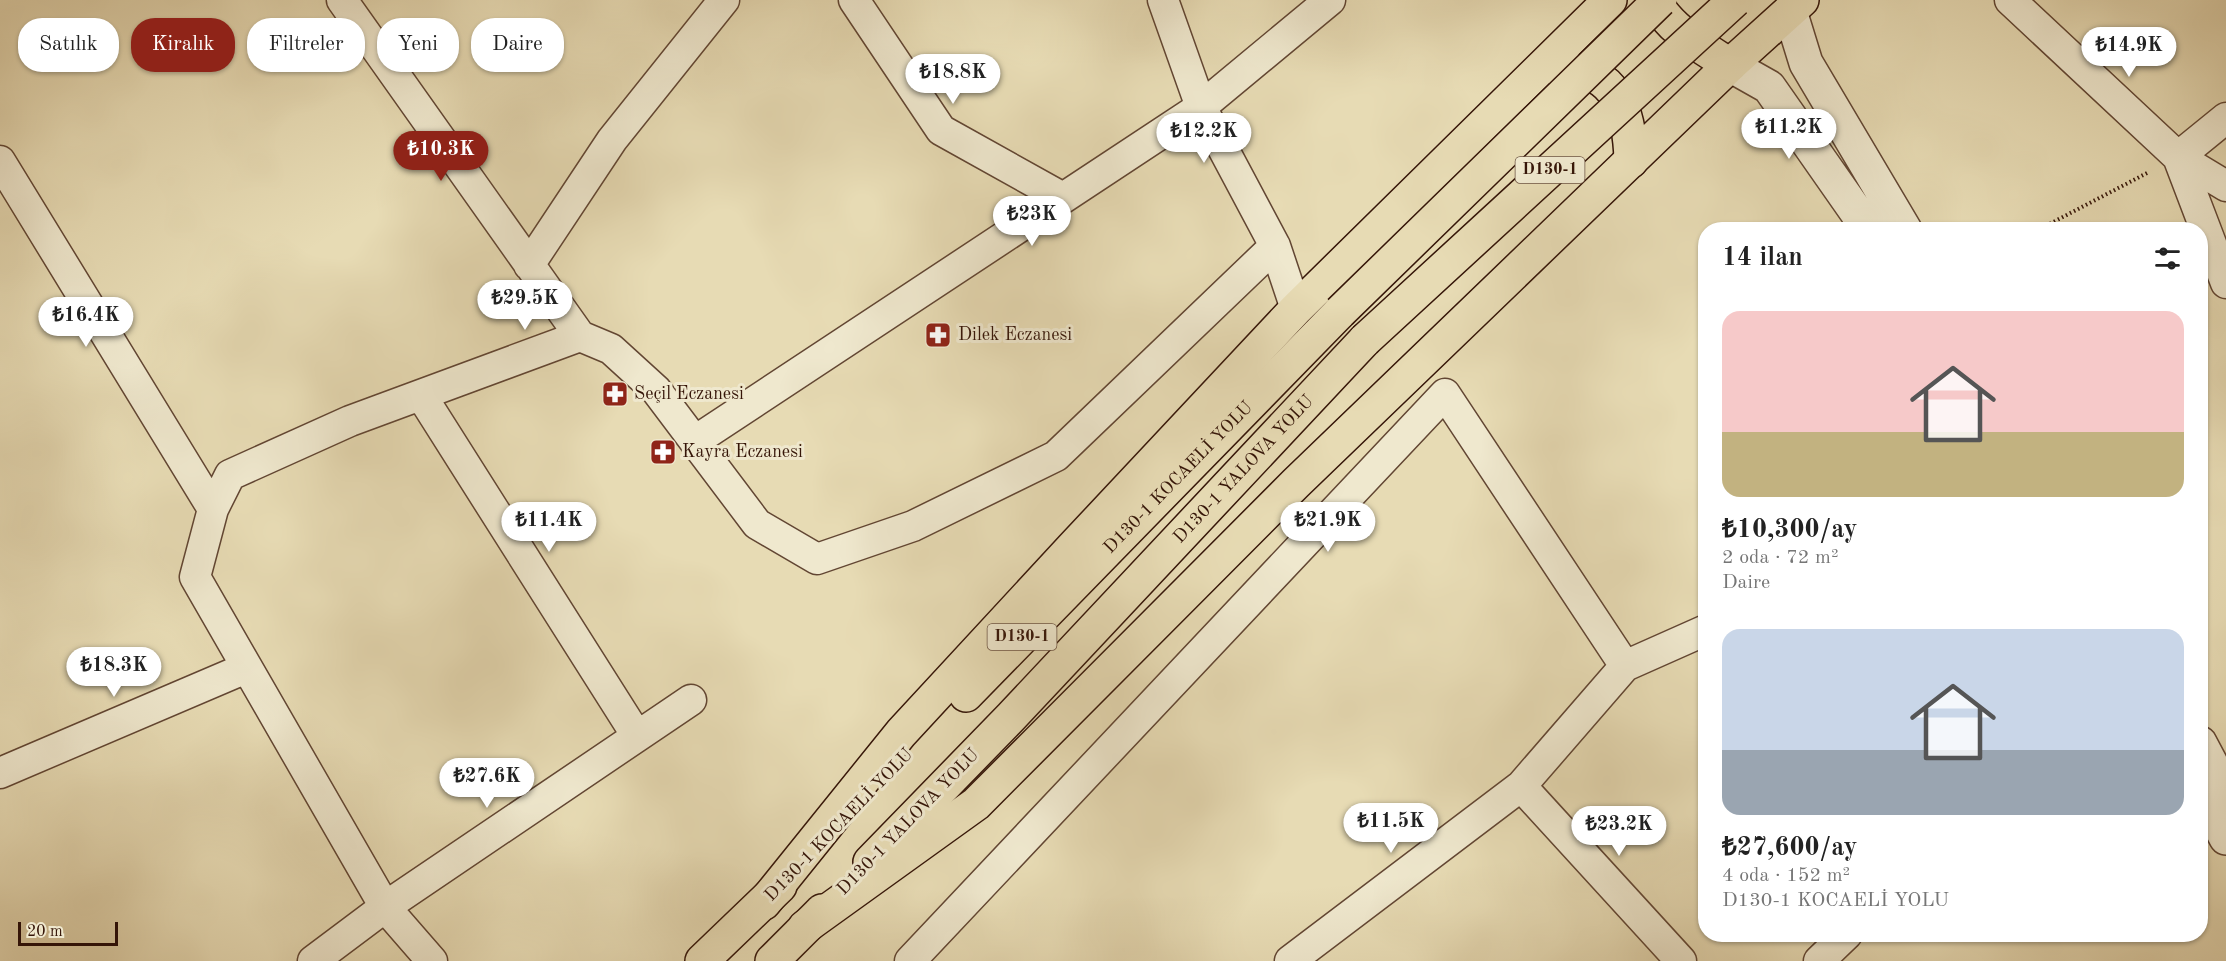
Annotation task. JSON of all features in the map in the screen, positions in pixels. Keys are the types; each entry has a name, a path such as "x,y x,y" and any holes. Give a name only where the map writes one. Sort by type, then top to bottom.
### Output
{"highway":[{"path":"764,903 901,733 1296,309 1610,0"},
{"path":"1654,0 1659,10 1683,34 1730,65"},
{"name":"D130-1 KOCAELİ YOLU","path":"702,961 764,903 1340,312 1660,0"},
{"name":"D130-1 YALOVA YOLU","path":"772,961 1011,717 1365,340 1735,0"},
{"path":"805,927 976,804 1296,483 1792,4"},
{"path":"1535,73 1569,70 1591,73 1606,84 1625,112 1630,130 1631,161"}],"street":[{"path":"342,0 580,336 611,349 656,390 757,524 818,559 913,526 1056,456 1275,246"},
{"path":"529,265 612,140 724,0"},
{"path":"854,0 941,130 1063,198"},
{"path":"1163,0 1201,107 1275,246 1296,309"},
{"path":"695,441 1201,107 1330,0"},
{"path":"2010,0 2178,157 2226,186"},
{"path":"1792,4 1806,63 1900,222"},
{"path":"1730,65 1769,87 1863,222"},
{"path":"2178,157 2226,118"},
{"path":"2178,157 2203,222"},
{"path":"0,162 213,509"},
{"path":"2208,236 2226,283"},
{"path":"432,961 385,908 195,577 213,509 230,475 350,421 580,336"},
{"path":"910,961 1445,394 1625,666"},
{"path":"421,395 637,736"},
{"path":"1290,961 1521,786 1625,666 1698,634"},
{"path":"0,773 246,668"},
{"path":"313,961 385,908 691,700"},
{"path":"2208,758 2226,792"},
{"path":"1521,786 1681,961"},
{"path":"2208,804 2226,838"},
{"path":"1819,961 1839,942"}],"path":[{"path":"2053,222 2178,157"}],"place":[{"name":"Dilek Eczanesi","path":"938,335"},
{"name":"Seçil Eczanesi","path":"615,394"},
{"name":"Kayra Eczanesi","path":"663,452"}]}
